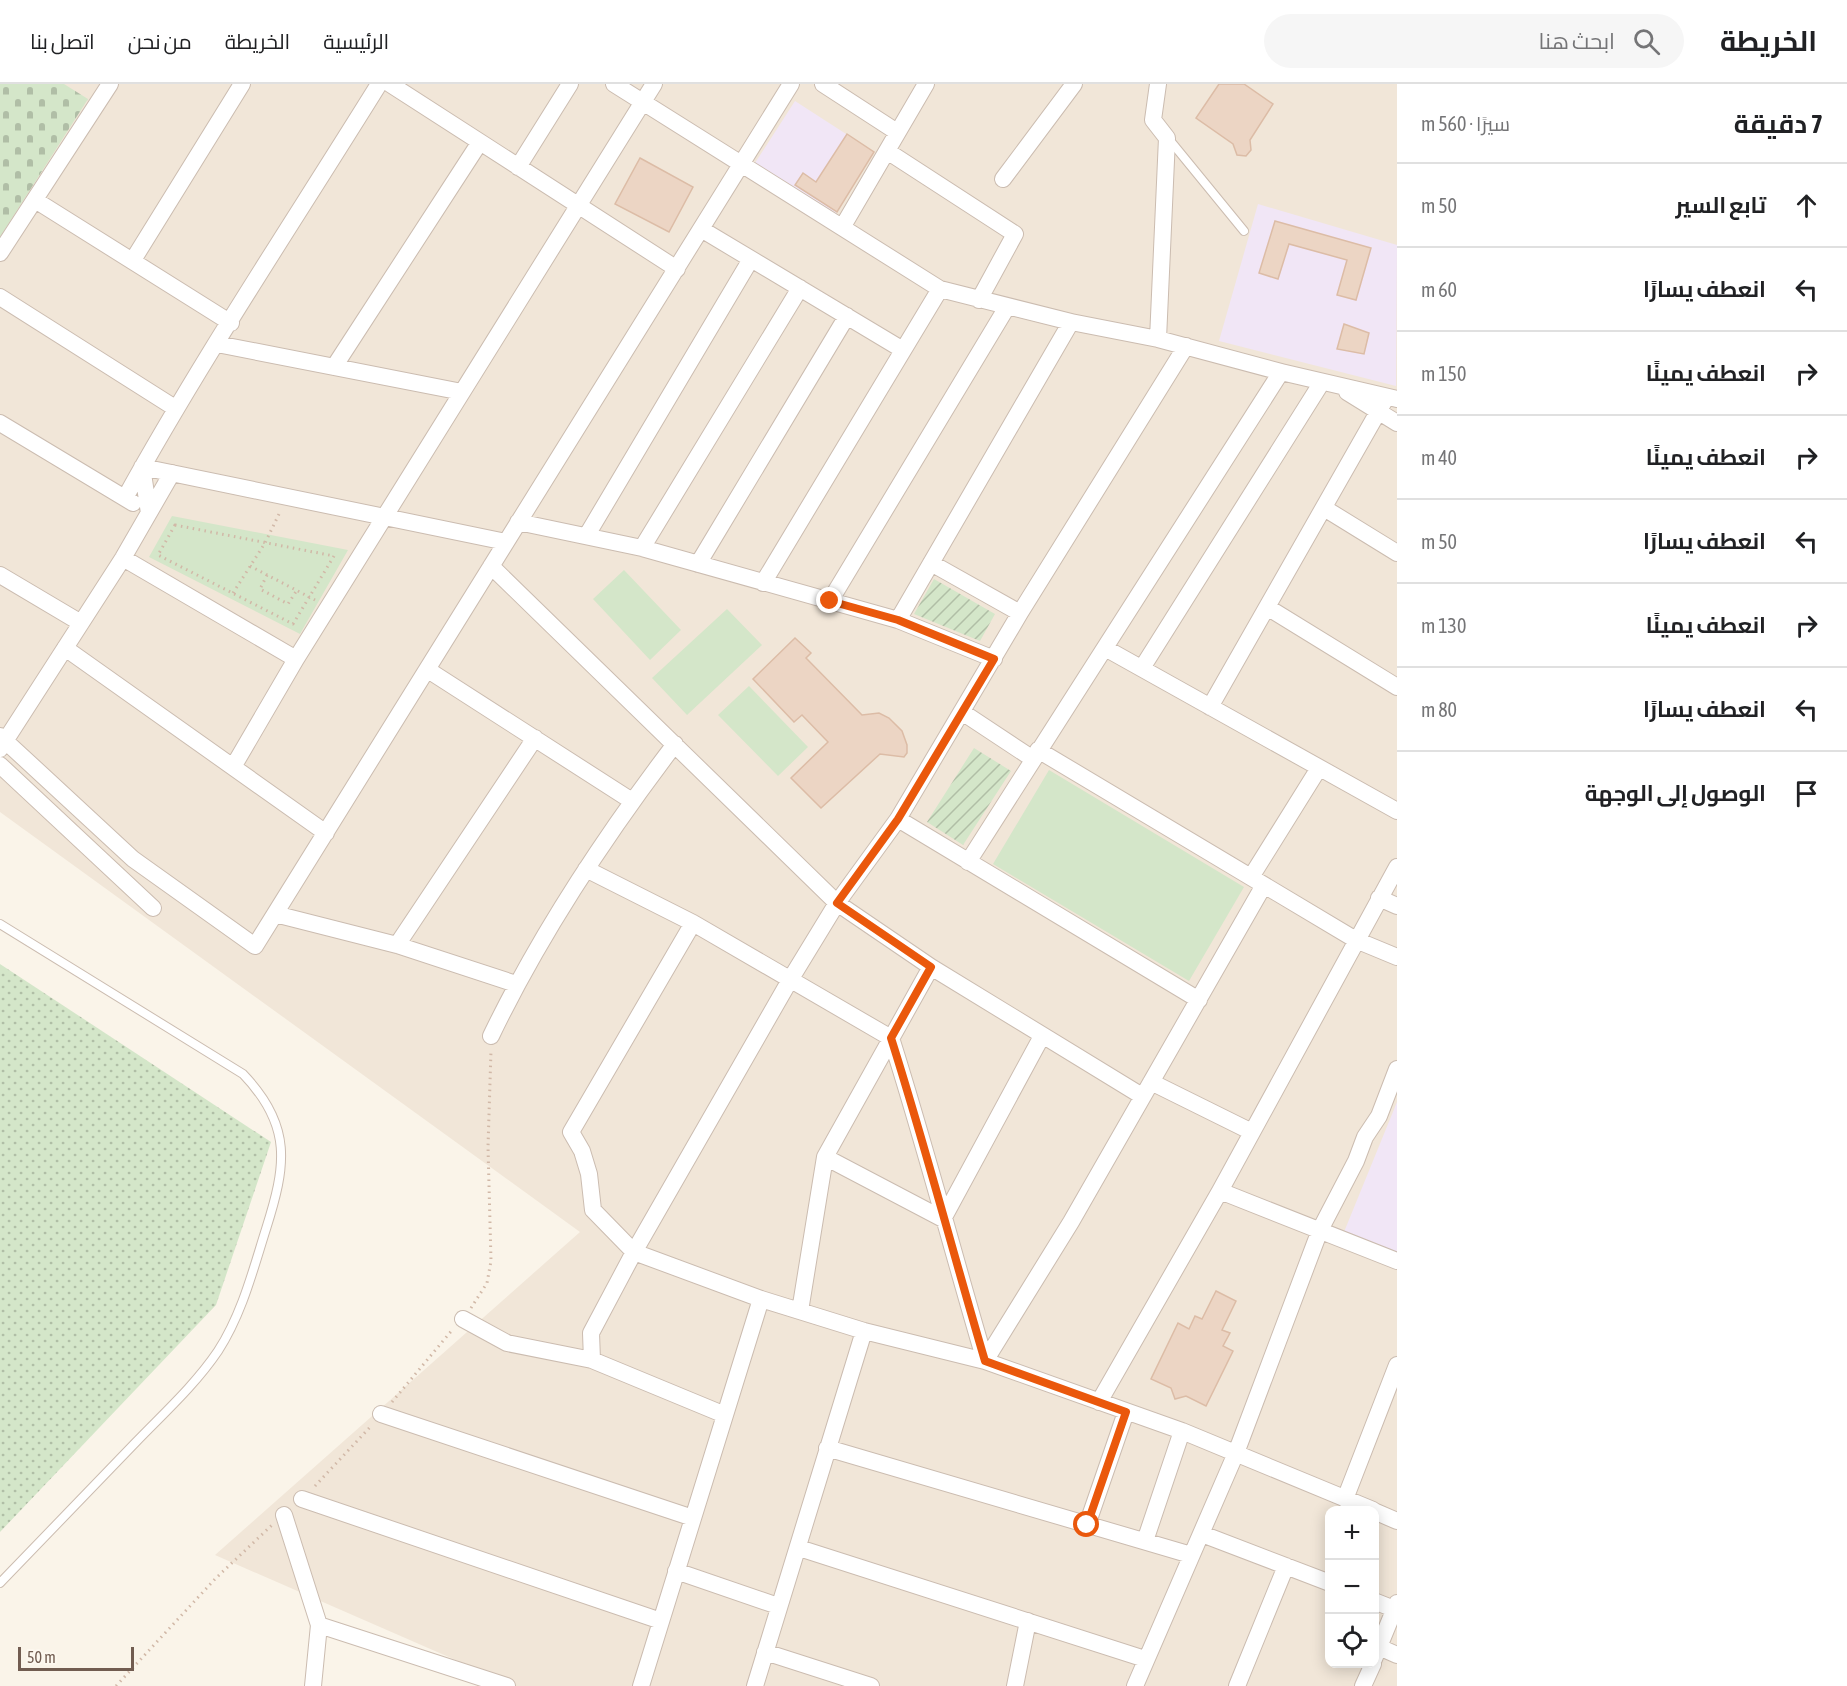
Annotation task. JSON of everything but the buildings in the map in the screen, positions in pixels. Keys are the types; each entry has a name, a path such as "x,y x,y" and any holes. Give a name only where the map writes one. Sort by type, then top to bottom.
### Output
{"street":[{"path":"133,260 242,84"},
{"path":"125,498 175,408 231,323 379,84"},
{"path":"390,84 677,269"},
{"path":"518,166 570,84"},
{"path":"614,84 940,289 1071,322 1158,339 1329,384 1387,403 1397,423"},
{"path":"233,767 384,516 654,84"},
{"path":"172,473 123,558 2,742 134,859 255,946 792,84"},
{"path":"824,84 897,132"},
{"path":"843,226 926,84"},
{"path":"1003,179 1074,84"},
{"path":"1158,84 1153,120 1167,138 1158,339"},
{"path":"0,253 35,200 102,86"},
{"path":"334,367 480,142"},
{"path":"887,151 1015,234 980,300"},
{"path":"35,200 231,323"},
{"path":"701,229 903,350"},
{"path":"587,535 751,259"},
{"path":"642,548 800,288"},
{"path":"763,583 940,289"},
{"path":"0,297 175,408"},
{"path":"830,601 1007,307"},
{"path":"698,564 847,316"},
{"path":"898,620 1071,322"},
{"path":"216,344 462,392"},
{"path":"592,1360 591,1333 634,1252 790,980 837,903 898,819 1020,614 1186,346"},
{"path":"968,862 1281,372"},
{"path":"1142,669 1329,384"},
{"path":"1210,707 1387,403"},
{"path":"0,423 149,513"},
{"path":"142,467 506,542"},
{"path":"142,467 149,513"},
{"path":"125,498 172,473"},
{"path":"1324,508 1397,553"},
{"path":"518,522 642,548 898,620 994,659"},
{"path":"123,558 296,659"},
{"path":"931,563 1020,614"},
{"path":"491,566 837,903 931,967 1042,1036 1146,1089 1252,1132"},
{"path":"0,574 81,623"},
{"path":"1267,607 1397,687"},
{"path":"64,648 326,833"},
{"path":"1105,648 1397,811"},
{"path":"428,670 632,801"},
{"path":"962,712 1258,881 1356,940 1397,957"},
{"path":"397,945 535,738"},
{"path":"491,1036 516,984 586,869 632,801 675,744"},
{"path":"0,765 153,908"},
{"path":"985,1361 1071,1222 1199,1000 1258,881 1319,768"},
{"path":"898,819 1199,1000"},
{"path":"1099,1402 1220,1191 1397,867"},
{"path":"586,869 693,923 891,1038 925,1146 943,1219 985,1361"},
{"path":"1379,898 1397,906"},
{"path":"275,914 397,945 516,984"},
{"path":"693,923 571,1132 586,1163 593,1210 634,1252 761,1299 864,1331 985,1361 1182,1431 1361,1506"},
{"path":"800,1311 825,1157 931,967"},
{"path":"943,1219 1042,1036"},
{"path":"1135,1686 1236,1453 1320,1230 1356,1161 1365,1137 1379,1116 1397,1069"},
{"path":"825,1157 943,1219"},
{"path":"1220,1191 1397,1261"},
{"path":"640,1686 761,1299"},
{"path":"463,1319 507,1343 592,1360 725,1415"},
{"path":"755,1686 864,1331"},
{"path":"1345,1499 1397,1365"},
{"path":"1087,1525 1126,1412"},
{"path":"381,1414 693,1518"},
{"path":"1145,1541 1182,1431"},
{"path":"827,1448 1191,1555"},
{"path":"302,1499 661,1621"},
{"path":"1379,1514 1397,1521"},
{"path":"284,1515 319,1625 313,1686"},
{"path":"1202,1534 1325,1581"},
{"path":"799,1548 1145,1659"},
{"path":"1237,1686 1286,1566"},
{"path":"676,1571 778,1606"},
{"path":"1379,1602 1396,1606 1379,1648"},
{"path":"1015,1686 1028,1621"},
{"path":"319,1625 507,1686"},
{"path":"765,1652 871,1686"},
{"path":"1379,1653 1397,1655"},
{"path":"1363,1686 1370,1668"}],"lane":[{"path":"1167,138 1244,231"},
{"path":"0,924 243,1074 270,1107 278,1127 283,1164 275,1200 244,1298 218,1350 181,1396 0,1583"}],"path":[{"path":"232,593 265,543 288,497"},
{"path":"175,525 334,556 293,624 232,593 158,555 175,525"},
{"path":"250,566 309,597"},
{"path":"267,575 260,589 288,604 297,590"},
{"path":"302,1499 381,1414 463,1319 487,1283 491,1261 488,1159 491,1036"},
{"path":"116,1686 216,1578 284,1515"}],"shaded area":[{"path":"0,84 1397,84 1397,1686 515,1686 215,1555 580,1232 0,812"},
{"path":"795,101 874,152 836,213 755,163"},
{"path":"1258,204 1397,245 1396,386 1219,341"},
{"path":"1397,1102 1397,1254 1344,1232"}],"green space":[{"path":"0,84 64,84 88,99 0,237"},
{"path":"172,516 348,550 300,634 149,557"},
{"path":"624,570 681,630 650,660 593,599"},
{"path":"934,579 995,614 980,641 914,614"},
{"path":"727,609 762,645 687,715 652,678"},
{"path":"749,686 808,747 778,776 718,715"},
{"path":"974,748 1011,771 963,845 927,822"},
{"path":"1049,770 1244,887 1189,981 993,864"},
{"path":"0,964 271,1142 216,1305 0,1532"}],"route":[{"path":"830,601 898,620 994,659 898,819 837,903 931,967 891,1038 925,1146 943,1219 985,1361 1126,1412 1087,1525"}]}
